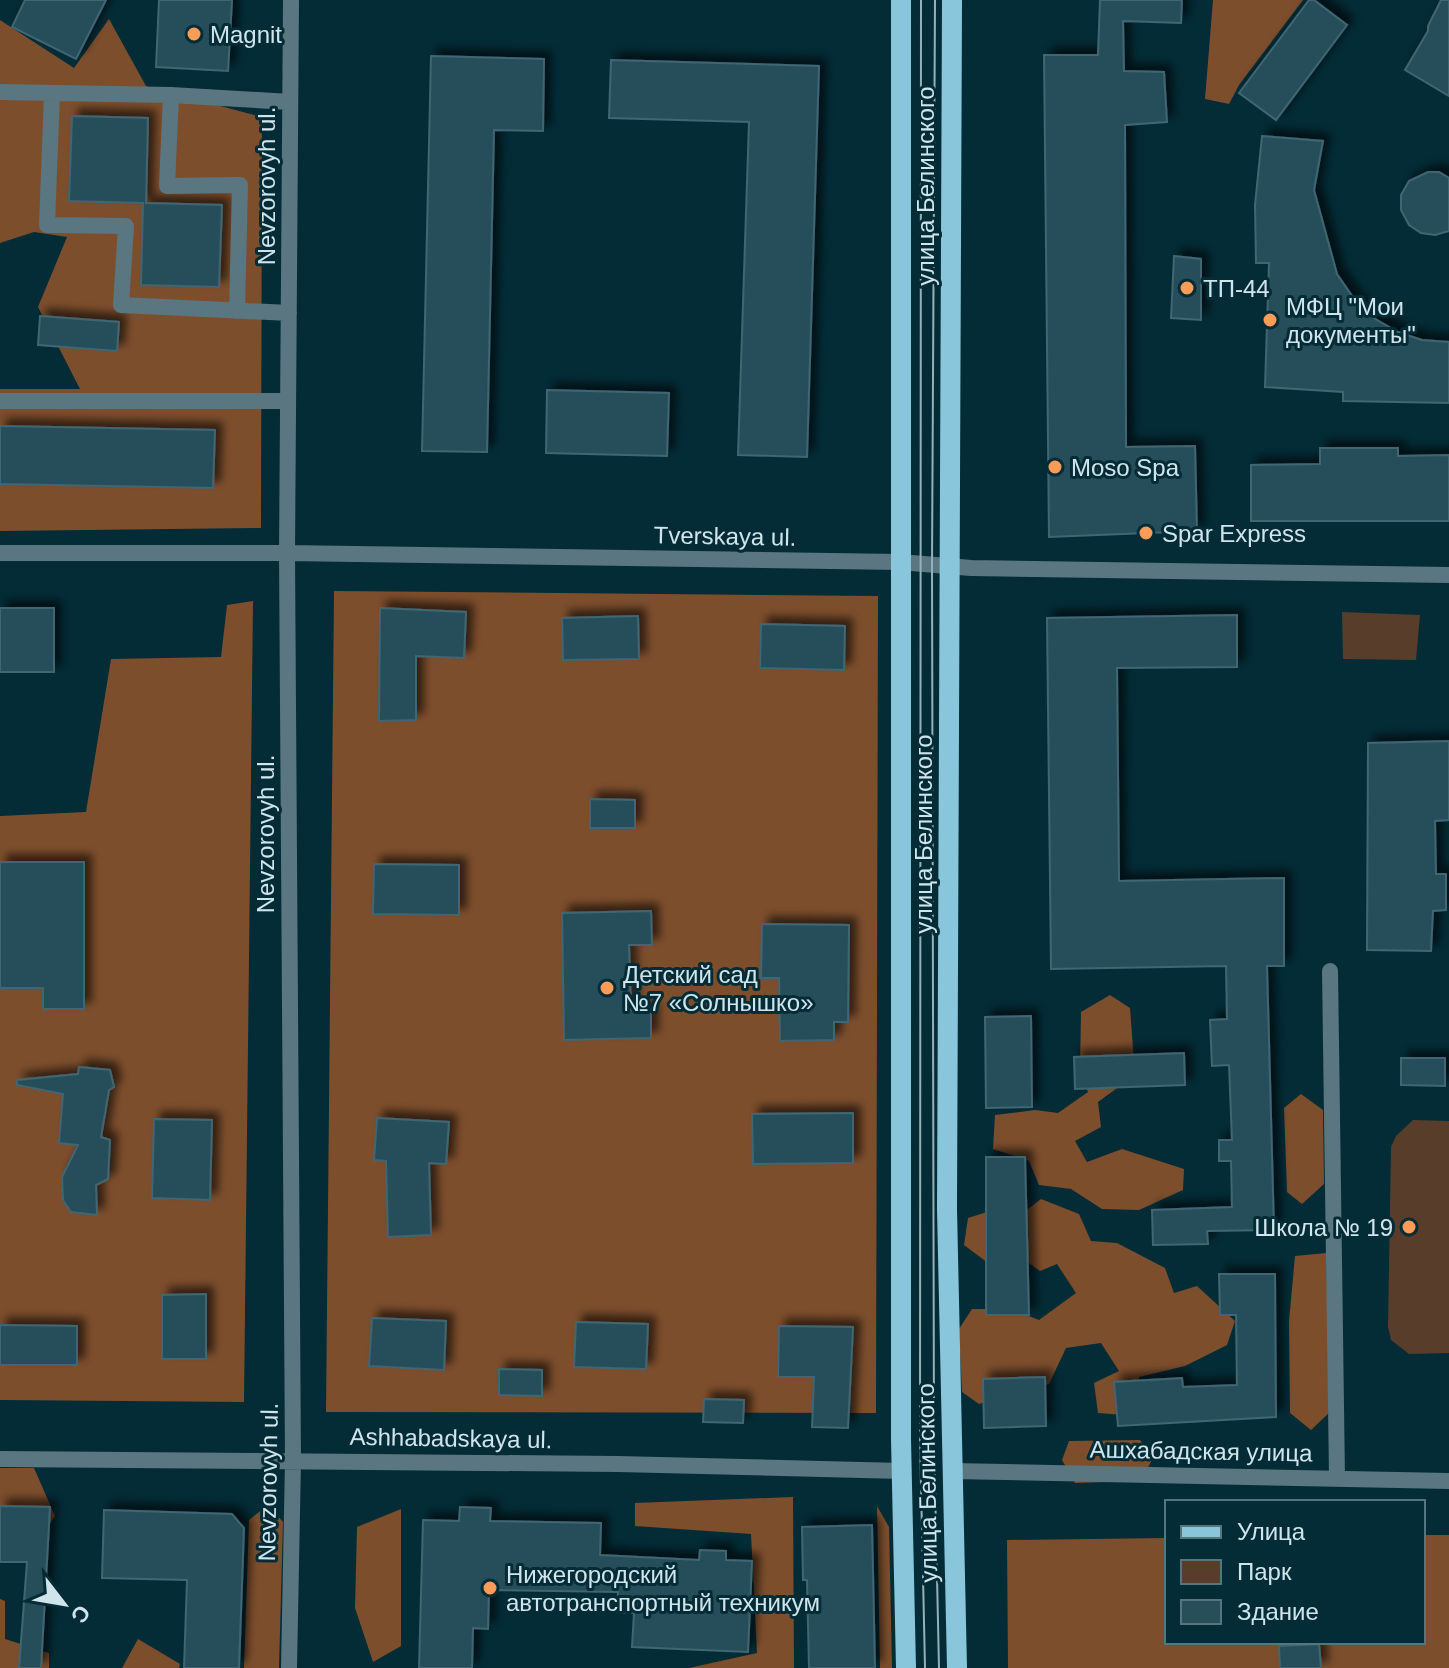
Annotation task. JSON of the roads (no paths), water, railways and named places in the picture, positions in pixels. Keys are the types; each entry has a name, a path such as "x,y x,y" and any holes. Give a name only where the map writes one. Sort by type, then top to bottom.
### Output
{"main road":[{"name":"улица Белинского","path":"901,0 902,1471 906,1668"},
{"name":"улица Белинского","path":"952,0 947,1209 957,1668"}],"street":[{"name":"Nevzorovyh ul.","path":"289,1668 293,1461 287,553 291,0"},
{"path":"0,92 171,95 290,102"},
{"path":"52,94 47,225 126,226 121,305 289,313"},
{"path":"171,95 167,186 240,185 237,311"},
{"path":"0,401 288,401"},
{"name":"Tverskaya ul.","path":"0,553 287,553 900,562 950,568 1449,575"},
{"path":"1330,971 1337,1478"},
{"name":"Ashhabadskaya ul.","path":"0,1459 902,1471"},
{"name":"Ашхабадская улица","path":"952,1471 1449,1481"}],"tram line":[{"path":"921,0 920,1439 925,1668"},
{"path":"935,0 932,566 934,1438 939,1668"}],"place":[{"name":"Magnit","path":"194,34"},
{"name":"ТП-44","path":"1187,288"},
{"name":"МФЦ \"Мои документы\"","path":"1270,320"},
{"name":"Moso Spa","path":"1055,467"},
{"name":"Spar Express","path":"1146,533"},
{"name":"Детский сад №7 «Солнышко»","path":"607,988"},
{"name":"Школа № 19","path":"1409,1227"},
{"name":"Нижегородский автотранспортный техникум","path":"490,1588"}]}
